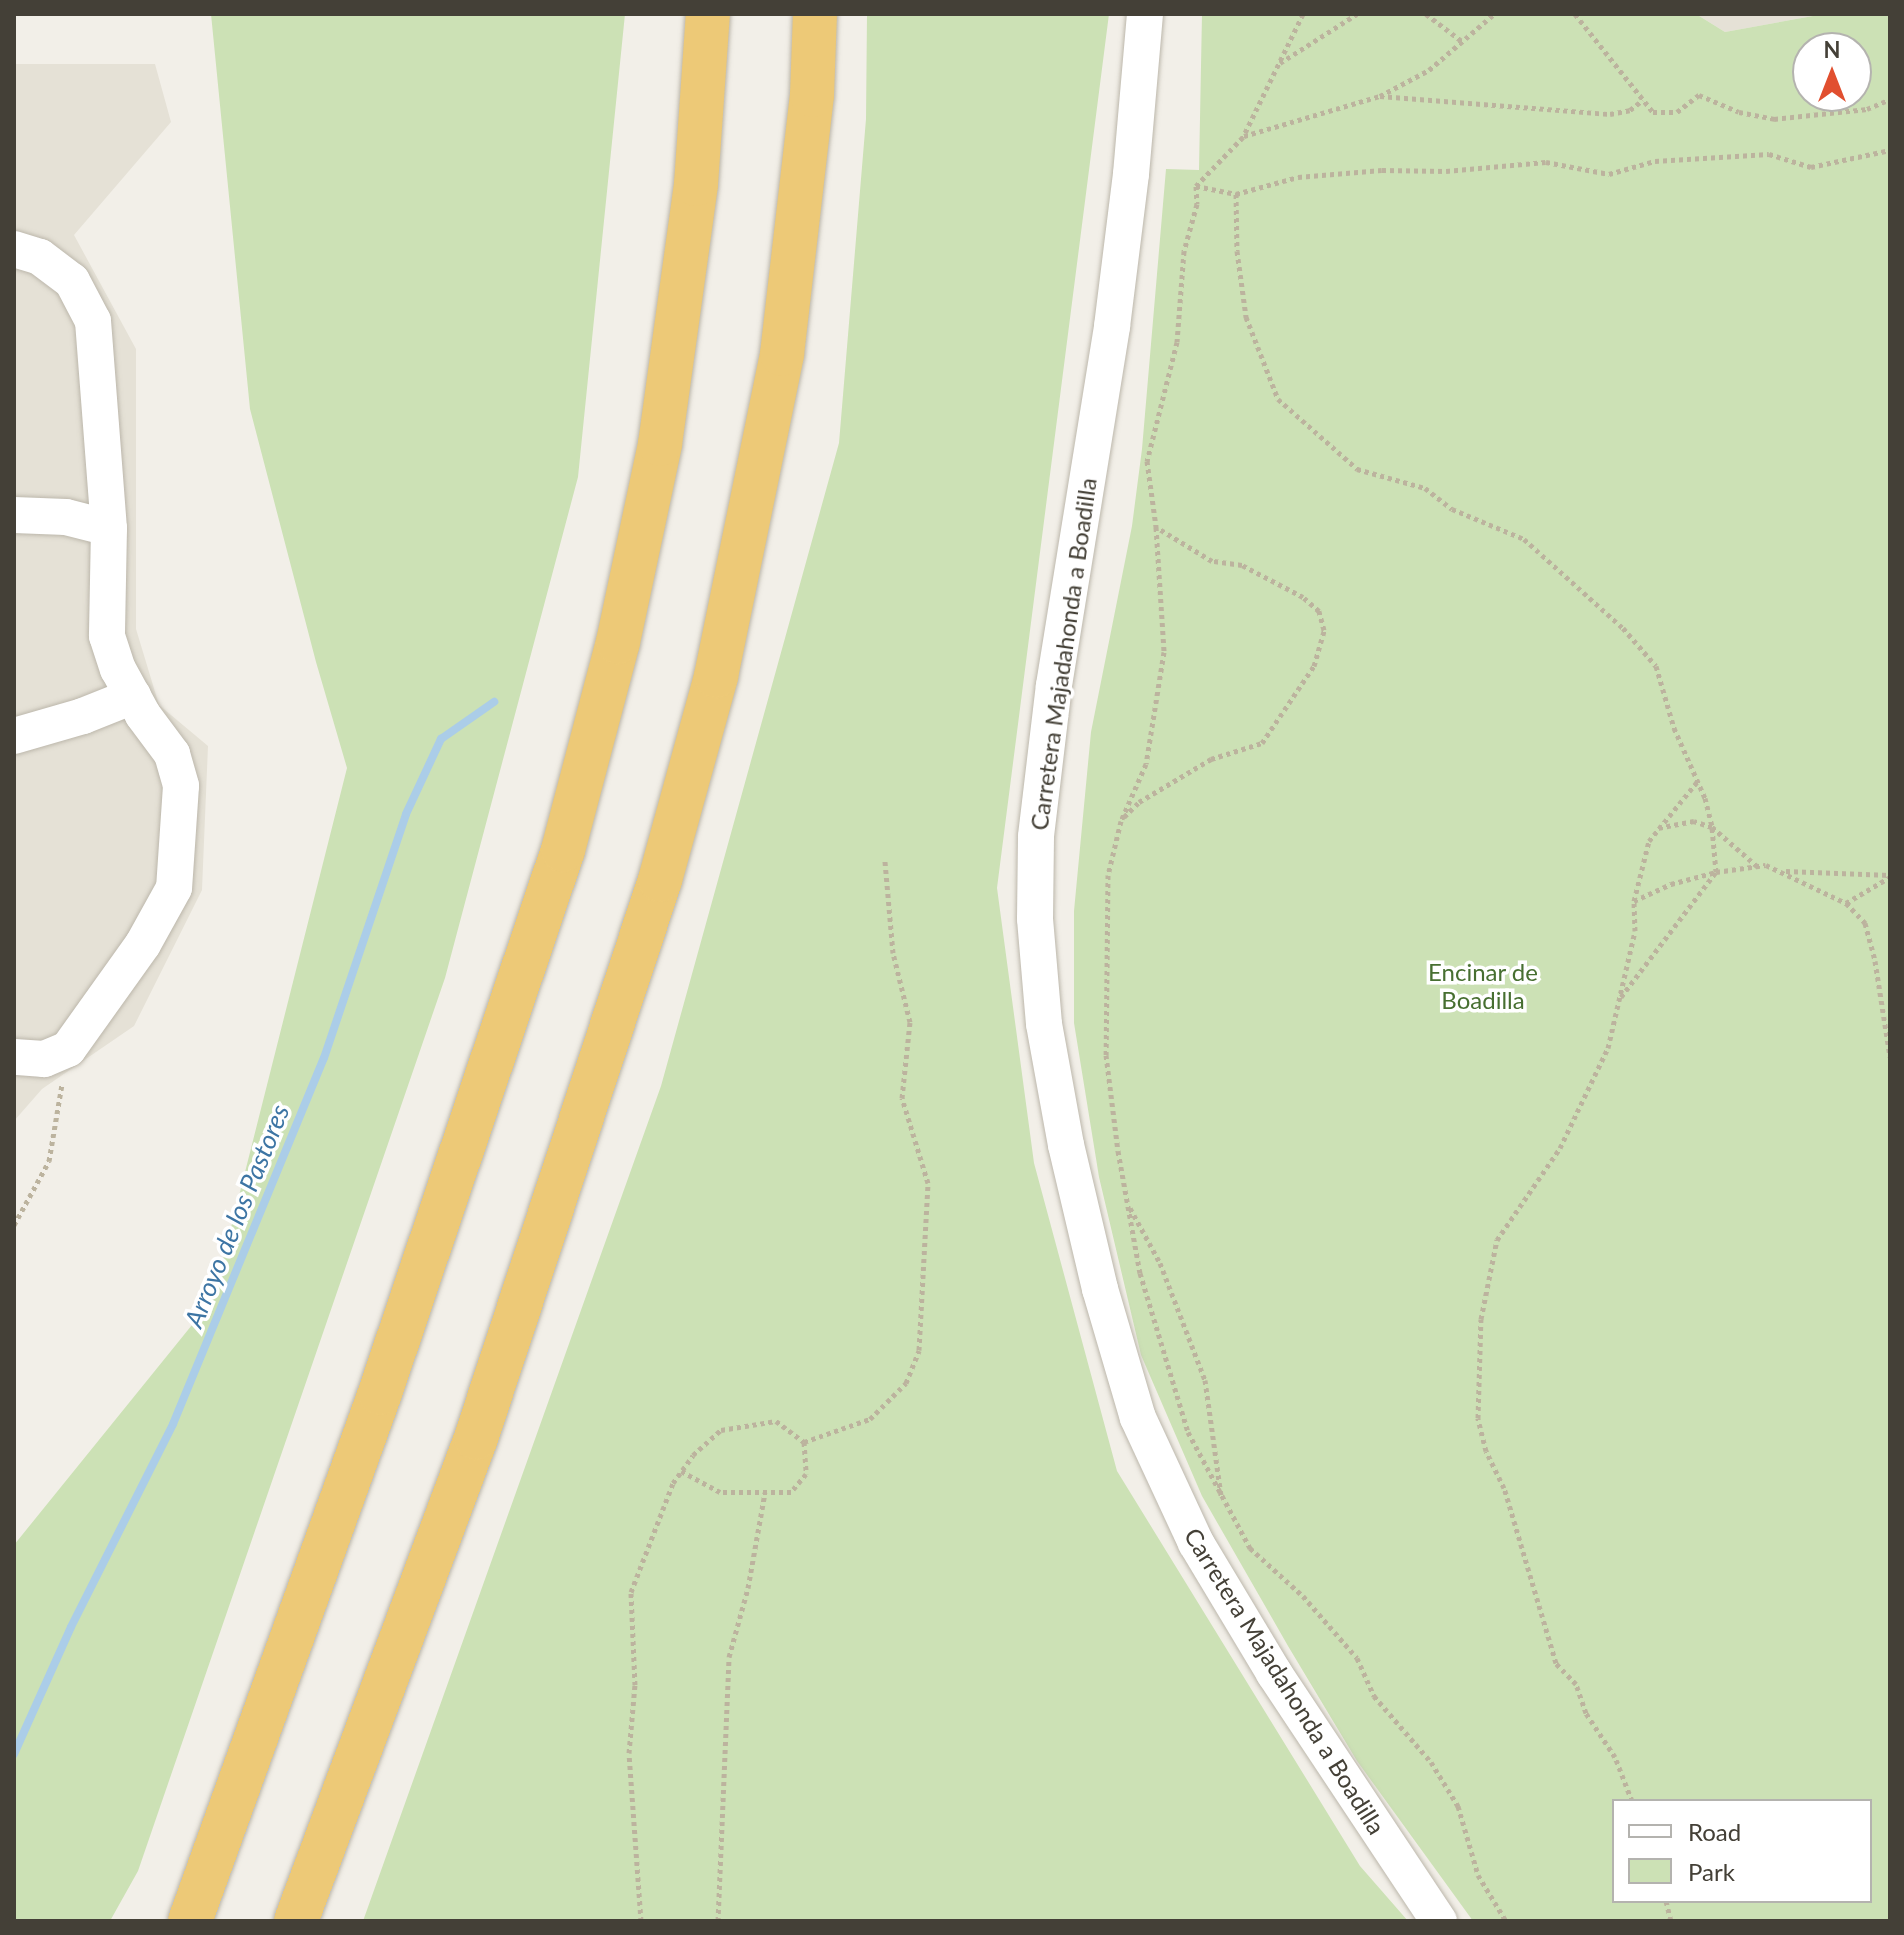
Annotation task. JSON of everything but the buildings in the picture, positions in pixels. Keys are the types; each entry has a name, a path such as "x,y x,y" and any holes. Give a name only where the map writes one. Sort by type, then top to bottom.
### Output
{"highway":[{"path":"190,1921 380,1393 563,850 618,642 660,444 696,184 708,14"},
{"path":"296,1921 476,1438 655,895 716,676 782,354 812,95 815,14"}],"street":[{"name":"Carretera Majadahonda a Boadilla","path":"1145,14 1131,174 1112,327 1054,685 1036,837 1035,919 1044,1024 1086,1231 1138,1418 1196,1543 1274,1673 1439,1921"},
{"path":"14,249 40,257 72,281 93,321 109,528 107,636 118,669 172,754 181,786 174,888 143,944 68,1049 44,1059 14,1057"},
{"path":"14,515 66,517 109,528"},
{"path":"14,736 83,716 133,696"}],"path":[{"path":"1303,14 1243,137 1196,186 1197,204 1184,251 1177,342 1147,461 1156,527 1164,652 1146,764 1121,821 1108,875 1106,1055 1140,1273 1188,1432 1222,1501 1250,1548 1303,1596 1357,1658 1374,1696 1431,1762 1458,1806 1478,1875 1506,1921"},
{"path":"1277,64 1357,14"},
{"path":"1426,14 1463,42"},
{"path":"1243,137 1380,96 1429,70 1494,14"},
{"path":"1575,14 1653,112 1677,112 1699,95 1739,112 1774,119 1867,109 1890,99"},
{"path":"1380,96 1610,114 1630,110 1643,100"},
{"path":"1196,186 1236,194 1298,177 1382,170 1446,171 1546,162 1609,174 1655,161 1769,154 1811,167 1890,150"},
{"path":"1236,194 1237,251 1246,317 1278,399 1357,469 1425,488 1452,509 1524,539 1623,628 1656,666 1674,728 1712,827 1716,872 1619,1000"},
{"path":"1121,821 1139,802 1211,759 1262,743 1314,666 1324,630 1319,611 1303,597 1242,565 1212,561 1156,527"},
{"path":"1631,1799 1615,1757 1586,1713 1576,1684 1556,1663 1504,1488 1486,1451 1478,1418 1481,1319 1497,1240 1560,1148 1608,1048 1635,931 1634,901 1649,841 1697,782"},
{"path":"1658,828 1694,821 1712,827 1757,866"},
{"path":"804,1442 870,1419 906,1383 919,1350 928,1183 902,1098 910,1022 893,953 885,861"},
{"path":"1634,901 1671,884 1716,872 1766,865 1846,903 1865,923 1875,961 1890,1057"},
{"path":"1781,871 1890,876"},
{"path":"1846,903 1890,876"},
{"path":"14,1225 49,1161 68,1049"},
{"path":"1127,1204 1160,1263 1205,1380 1222,1501"},
{"path":"641,1921 629,1753 635,1685 631,1592 673,1483 681,1471 693,1455 721,1430 776,1421 804,1442 806,1474 791,1492 720,1492 681,1471"},
{"path":"718,1921 729,1657 748,1588 765,1493"}],"shaded area":[{"path":"1696,14 1824,14 1725,32"},
{"path":"14,64 155,64 171,122 74,235 136,349 136,629 159,705 208,746 202,890 134,1026 42,1089 14,1121"}],"green space":[{"path":"211,14 625,14 578,477 445,978 138,1871 110,1921 14,1921 14,1545 213,1299 347,768 250,409"},
{"path":"867,14 1109,14 997,888 1034,1163 1117,1471 1360,1866 1408,1921 363,1921 661,1086 839,443 866,119"},
{"name":"Encinar de Boadilla","path":"1202,14 1696,14 1725,32 1824,14 1890,14 1890,1921 1473,1921 1357,1761 1202,1496 1141,1355 1099,1177 1074,1023 1074,911 1091,732 1132,526 1142,449 1166,169 1199,170"}],"waterway":[{"name":"Arroyo de los Pastores","path":"14,1754 71,1627 173,1424 324,1058 406,814 441,739 494,702"}]}
